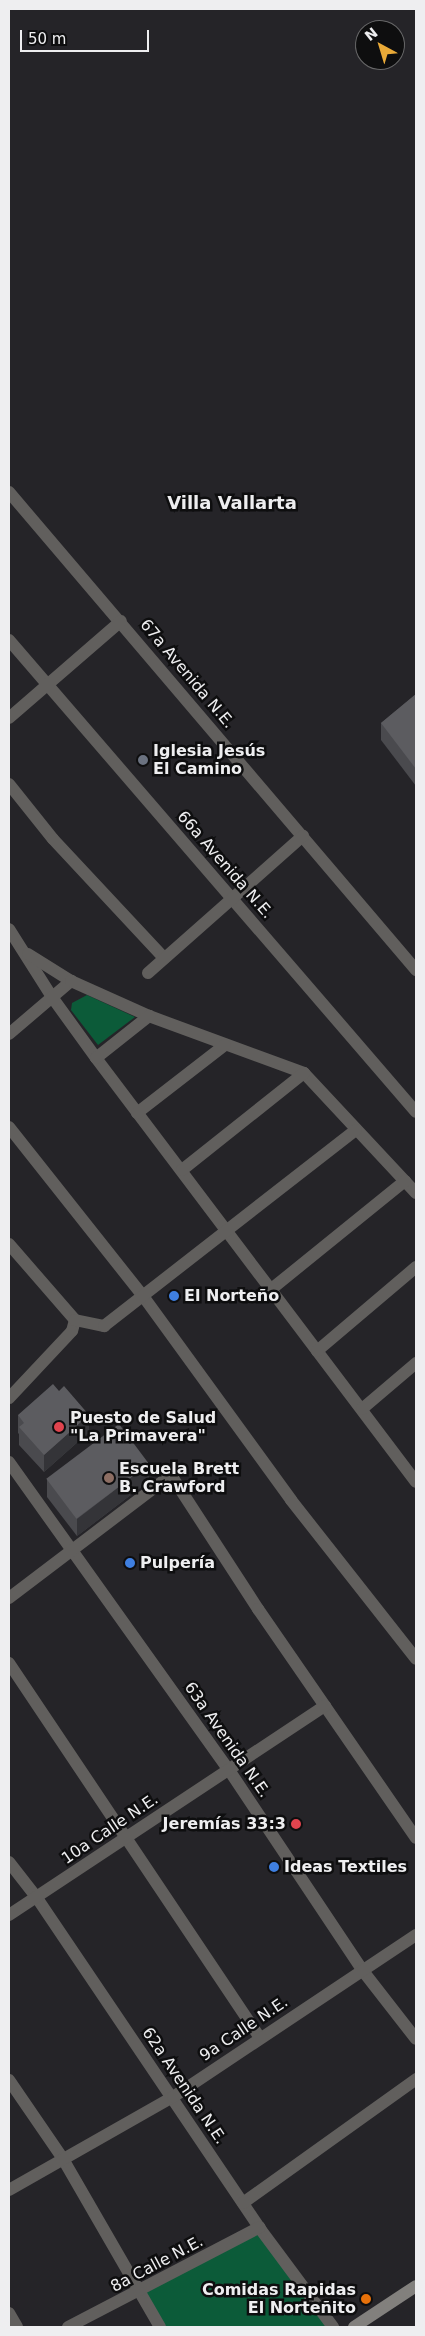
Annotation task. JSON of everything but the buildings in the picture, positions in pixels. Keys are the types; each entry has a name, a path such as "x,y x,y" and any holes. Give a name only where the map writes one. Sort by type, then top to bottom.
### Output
{"street":[{"name":"67a Avenida N.E.","path":"9,492 121,621 416,970"},
{"path":"9,718 121,621"},
{"name":"66a Avenida N.E.","path":"9,640 416,1112"},
{"path":"9,784 53,839 164,958"},
{"path":"148,972 303,836"},
{"path":"9,929 26,953 52,997 182,1170 269,1291 362,1409 412,1465 416,1482"},
{"path":"26,953 71,980 149,1016 304,1073 416,1194"},
{"path":"9,1034 71,980"},
{"path":"96,1058 149,1016"},
{"path":"138,1113 225,1045"},
{"path":"182,1170 304,1073"},
{"path":"9,1127 143,1296 291,1500 416,1659"},
{"path":"9,1244 75,1320 104,1326 356,1130"},
{"path":"269,1291 405,1181"},
{"path":"317,1351 416,1267"},
{"path":"9,1398 72,1331 75,1320"},
{"path":"362,1409 416,1363"},
{"name":"63a Avenida N.E.","path":"9,1462 229,1770 363,1971 416,2039"},
{"path":"9,1598 72,1548 171,1475 325,1706 416,1838"},
{"path":"9,1663 260,2038"},
{"name":"10a Calle N.E.","path":"9,1915 325,1706"},
{"name":"62a Avenida N.E.","path":"9,1862 37,1898 173,2096 243,2203 334,2327"},
{"name":"9a Calle N.E.","path":"9,2190 173,2096 416,1935"},
{"path":"243,2203 416,2079"},
{"path":"9,2080 63,2159 160,2327"},
{"name":"8a Calle N.E.","path":"68,2327 139,2292 260,2227"},
{"path":"354,2327 416,2286"},
{"path":"9,2313 17,2327"}],"green space":[{"path":"87,995 135,1017 98,1045 71,1010 72,1003"},
{"path":"261,2230 333,2327 160,2327 139,2292"}],"place":[{"name":"Iglesia Jesús El Camino","path":"143,760"},
{"name":"El Norteño","path":"174,1296"},
{"name":"Puesto de Salud \"La Primavera\"","path":"59,1427"},
{"name":"Escuela Brett B. Crawford","path":"109,1478"},
{"name":"Pulpería","path":"130,1563"},
{"name":"Jeremías 33:3","path":"296,1824"},
{"name":"Ideas Textiles","path":"274,1867"},
{"name":"Comidas Rapidas El Norteñito","path":"366,2299"}],"district":[{"name":"Villa Vallarta","path":"232,503"}]}
